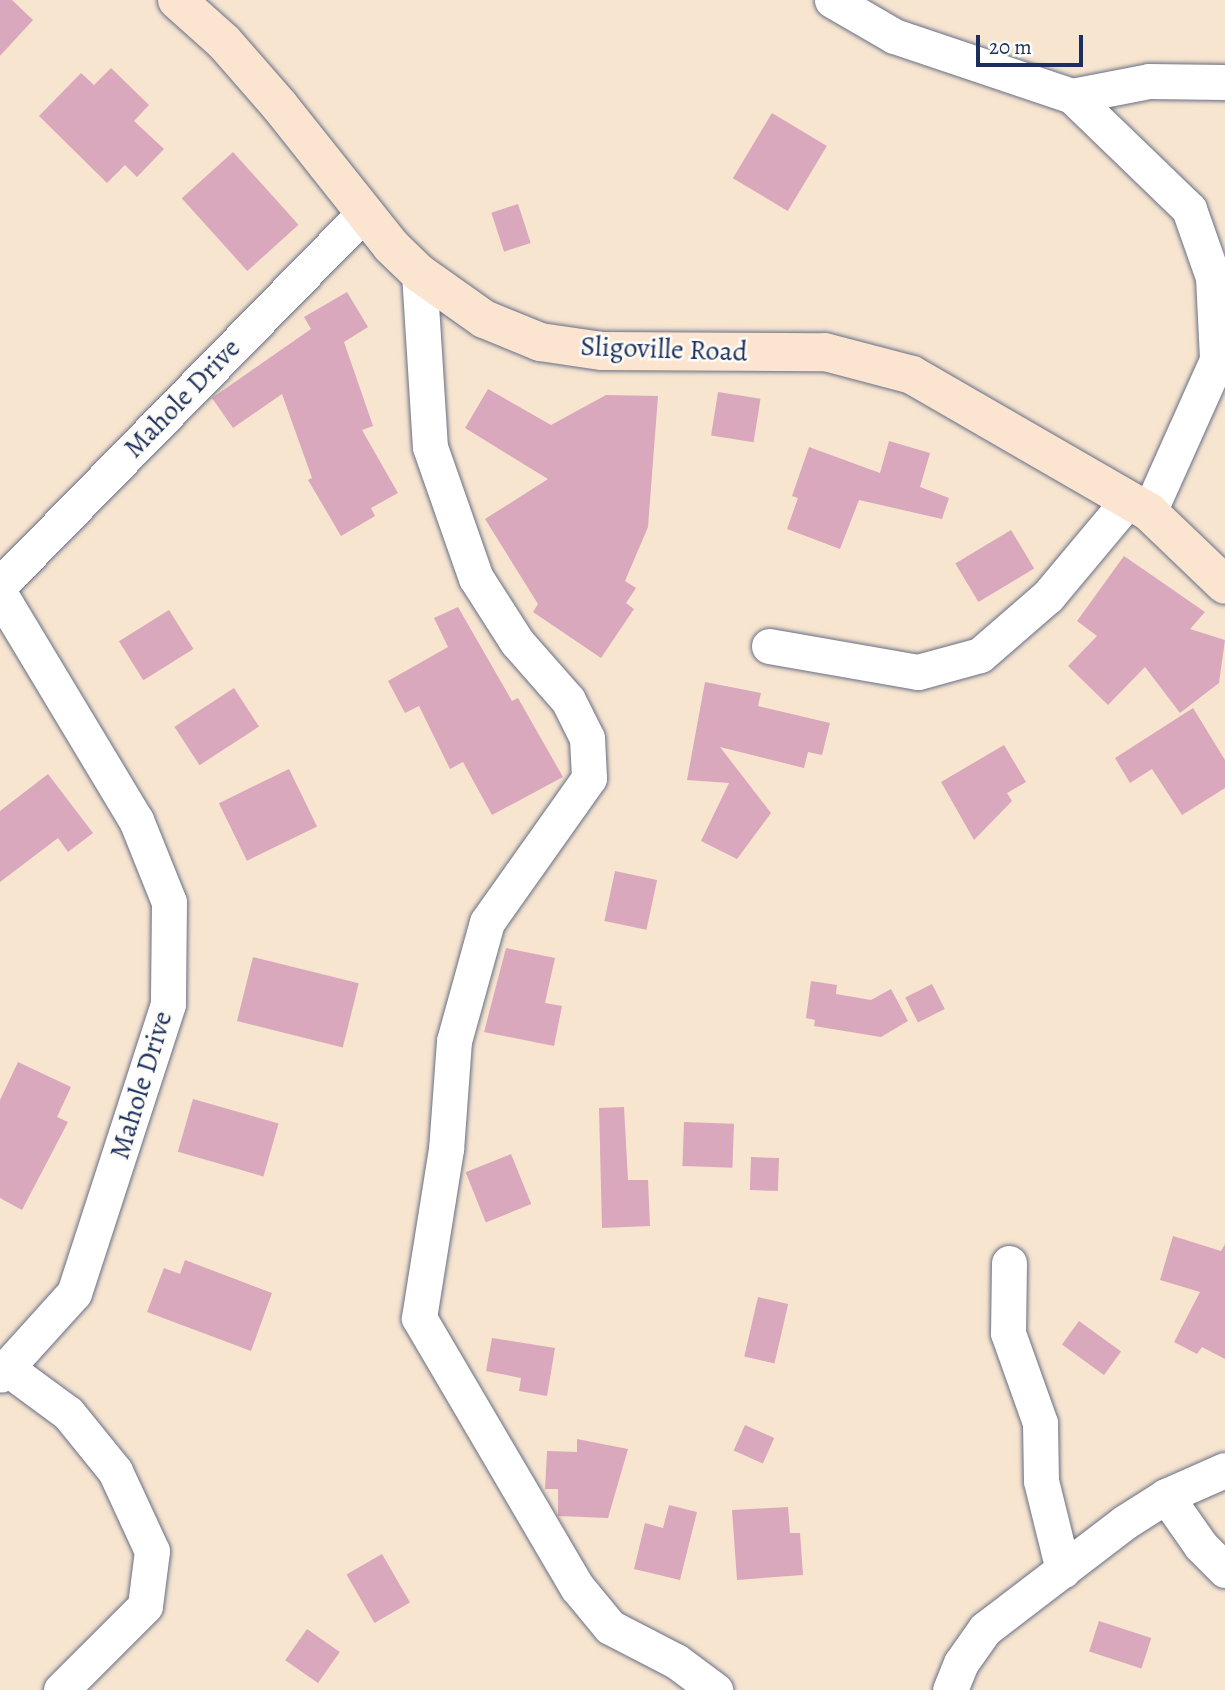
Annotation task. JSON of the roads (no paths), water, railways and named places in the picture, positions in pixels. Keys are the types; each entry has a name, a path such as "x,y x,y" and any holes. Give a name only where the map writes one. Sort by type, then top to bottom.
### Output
{"street":[{"name":"Sligoville Road","path":"177,0 224,42 419,273 484,319 540,342 602,351 825,352 912,374 1139,505 1225,585"},
{"path":"769,646 918,672 980,655 1048,596 1139,505 1217,360 1213,277 1189,209 1072,96 894,36 832,0"},
{"path":"1072,96 1149,80 1225,82"},
{"name":"Mahole Drive","path":"0,584 365,212"},
{"path":"419,273 430,447 476,578 517,642 568,700 587,738 589,778 487,922 454,1041 446,1149 419,1318 577,1587 610,1627 676,1661 715,1690"},
{"name":"Mahole Drive","path":"0,594 136,820 169,902 168,1003 74,1293 4,1372"},
{"path":"1009,1264 1008,1333 1040,1423 1041,1481 1063,1570"},
{"path":"4,1372 68,1413 107,1461 152,1551 145,1606 61,1690"},
{"path":"950,1690 961,1663 985,1629 1166,1496 1225,1470"},
{"path":"1166,1496 1201,1546 1225,1570"}]}
